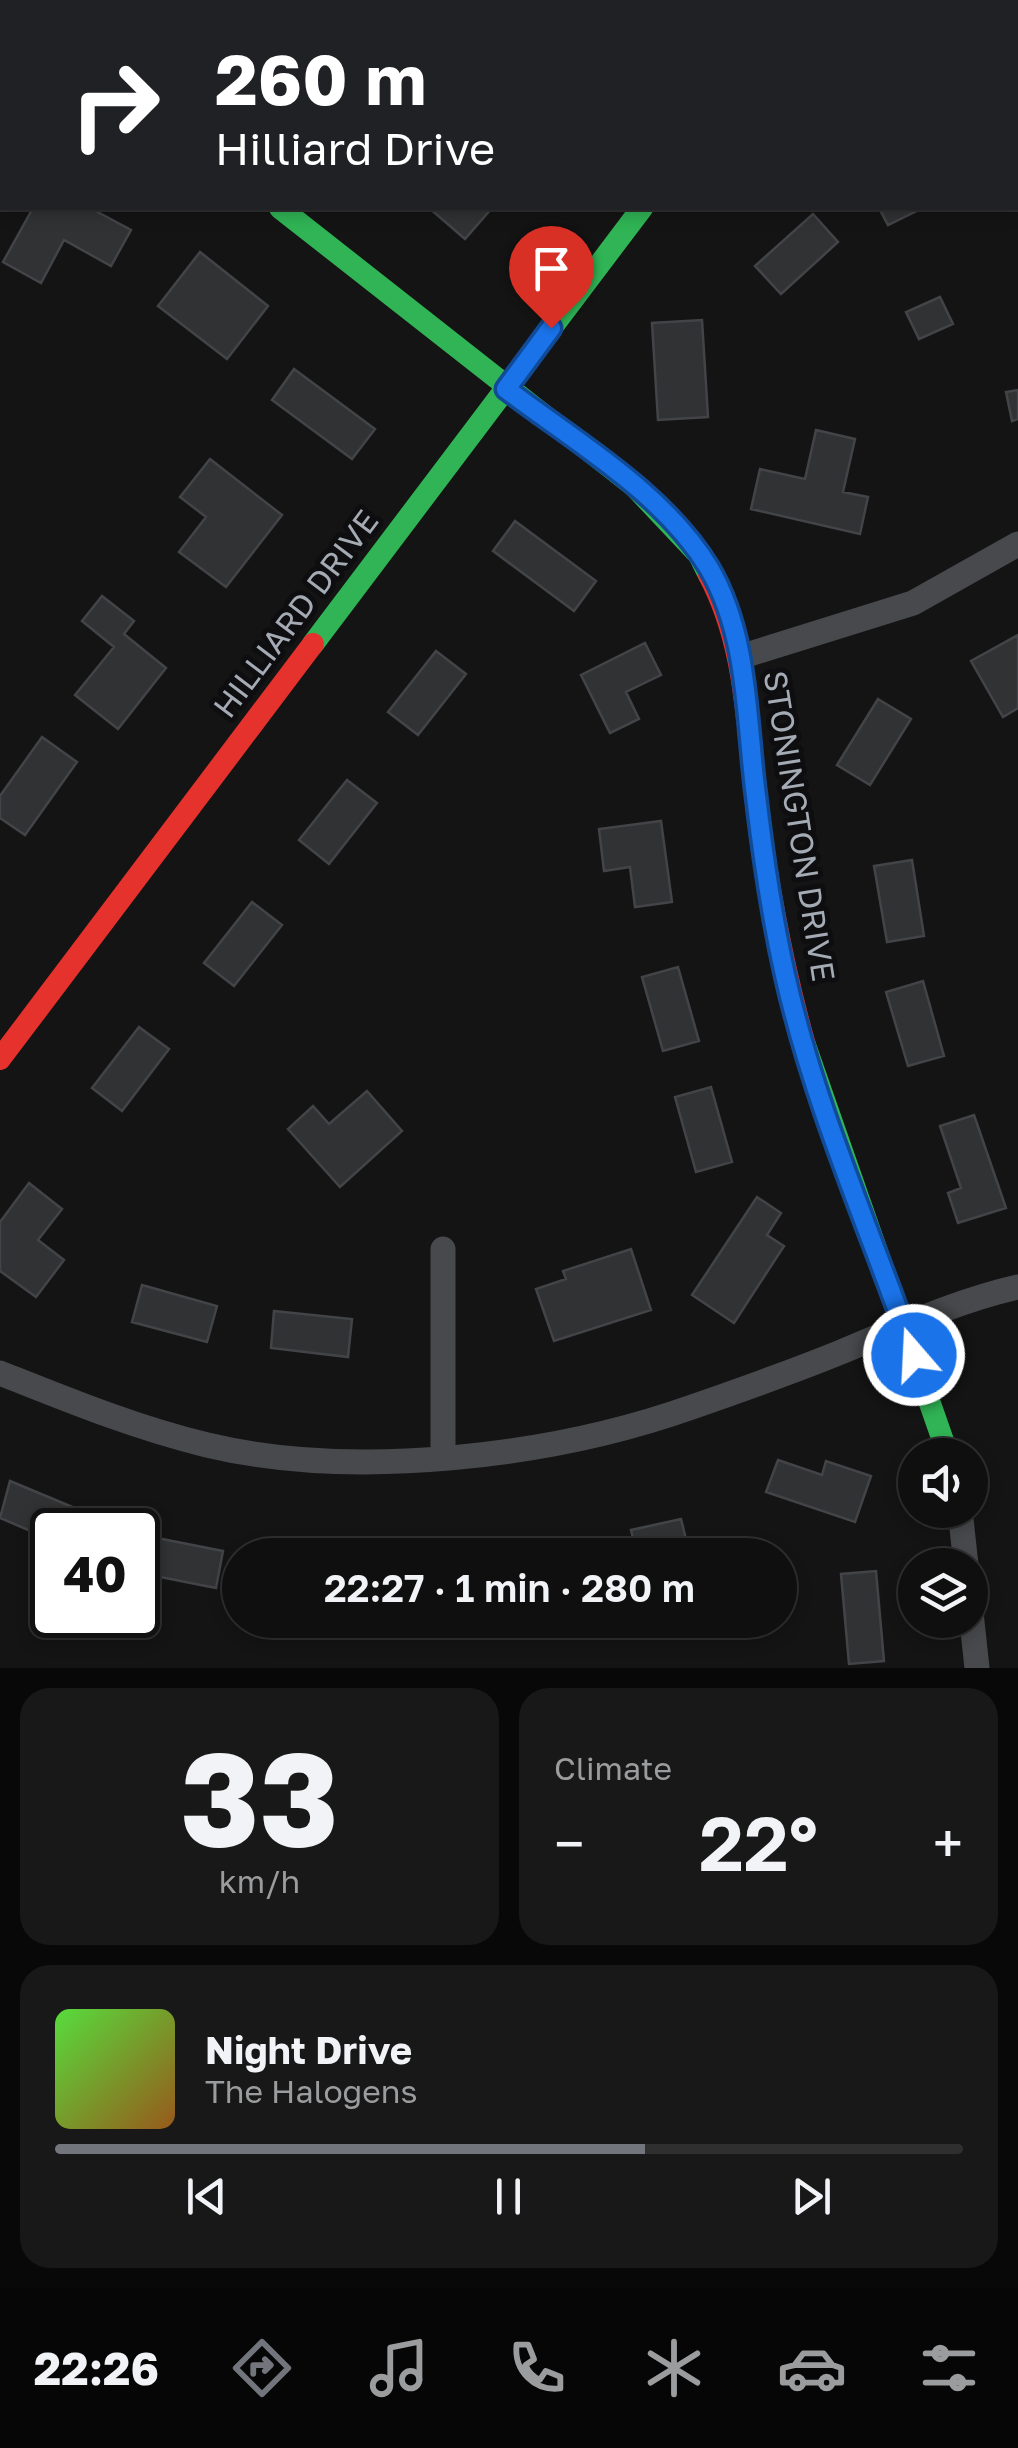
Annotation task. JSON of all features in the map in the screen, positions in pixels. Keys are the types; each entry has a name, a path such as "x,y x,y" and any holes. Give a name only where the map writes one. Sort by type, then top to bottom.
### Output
{"street":[{"name":"STONINGTON DRIVE","path":"282,210 634,486 675,526 710,570 740,657 756,800 786,976 812,1069 942,1438"},
{"name":"HILLIARD DRIVE","path":"0,1059 640,210"},
{"path":"740,657 913,603 1018,544"},
{"path":"443,1250 443,1456"},
{"path":"0,1372 130,1423 210,1446 352,1460 514,1452 597,1438 690,1408 904,1324 1018,1287"},
{"path":"974,1638 977,1668"}],"building":[{"path":"32,210 94,210 131,230 111,266 64,240 41,283 3,262"},
{"path":"431,210 490,210 465,239"},
{"path":"880,210 919,210 888,225"},
{"path":"813,214 838,242 781,294 755,266"},
{"path":"200,252 268,306 227,359 158,306"},
{"path":"940,297 953,324 919,339 906,312"},
{"path":"702,320 708,417 658,420 652,323"},
{"path":"294,369 375,429 352,459 272,400"},
{"path":"1018,390 1018,419 1012,421 1006,392"},
{"path":"816,430 855,439 843,492 868,497 860,534 751,509 760,469 805,479"},
{"path":"210,459 282,515 226,587 179,552 206,517 180,497"},
{"path":"515,521 596,581 574,611 493,551"},
{"path":"102,596 134,621 124,634 166,668 118,729 75,695 114,647 82,621"},
{"path":"1018,635 1018,708 1003,717 971,661"},
{"path":"645,643 661,675 626,692 639,719 610,733 581,675"},
{"path":"436,651 466,674 418,735 388,712"},
{"path":"878,699 911,719 870,785 837,765"},
{"path":"42,737 77,762 25,835 0,818 0,796"},
{"path":"347,780 377,803 329,864 299,840"},
{"path":"661,821 672,902 635,907 630,867 604,871 599,829"},
{"path":"912,860 924,936 887,942 874,866"},
{"path":"252,902 282,925 234,986 204,963"},
{"path":"678,967 699,1041 663,1051 642,977"},
{"path":"923,981 944,1056 908,1066 886,992"},
{"path":"139,1027 169,1049 122,1111 92,1088"},
{"path":"711,1087 732,1162 696,1172 675,1097"},
{"path":"367,1091 402,1131 340,1187 288,1129 313,1106 329,1124"},
{"path":"974,1115 1006,1208 958,1223 948,1193 961,1188 940,1126"},
{"path":"29,1183 62,1209 38,1240 64,1260 36,1297 0,1271 0,1222"},
{"path":"757,1197 781,1213 767,1235 784,1246 734,1323 692,1295"},
{"path":"631,1249 651,1310 554,1341 536,1289 566,1279 563,1271"},
{"path":"142,1285 217,1306 207,1342 132,1322"},
{"path":"274,1311 352,1319 348,1357 271,1348"},
{"path":"778,1460 822,1475 826,1461 871,1476 855,1522 766,1492"},
{"path":"10,1481 75,1508 30,1508 30,1531 0,1518"},
{"path":"681,1519 686,1538 633,1538 631,1530"},
{"path":"160,1539 222,1551 216,1588 160,1577"},
{"path":"876,1571 884,1661 849,1664 841,1574"}],"traffic: fast":[{"path":"283,210 634,486 699,555 709,575"},
{"path":"313,644 640,210"},
{"path":"805,1045 942,1438"}],"traffic: jam":[{"path":"709,575 731,629 737,656 770,892 805,1045"},
{"path":"0,1059 313,644"}],"route":[{"path":"551,328 506,389 634,486 675,526 710,570 724,603 740,657 756,800 786,976 812,1069 914,1355"}]}
